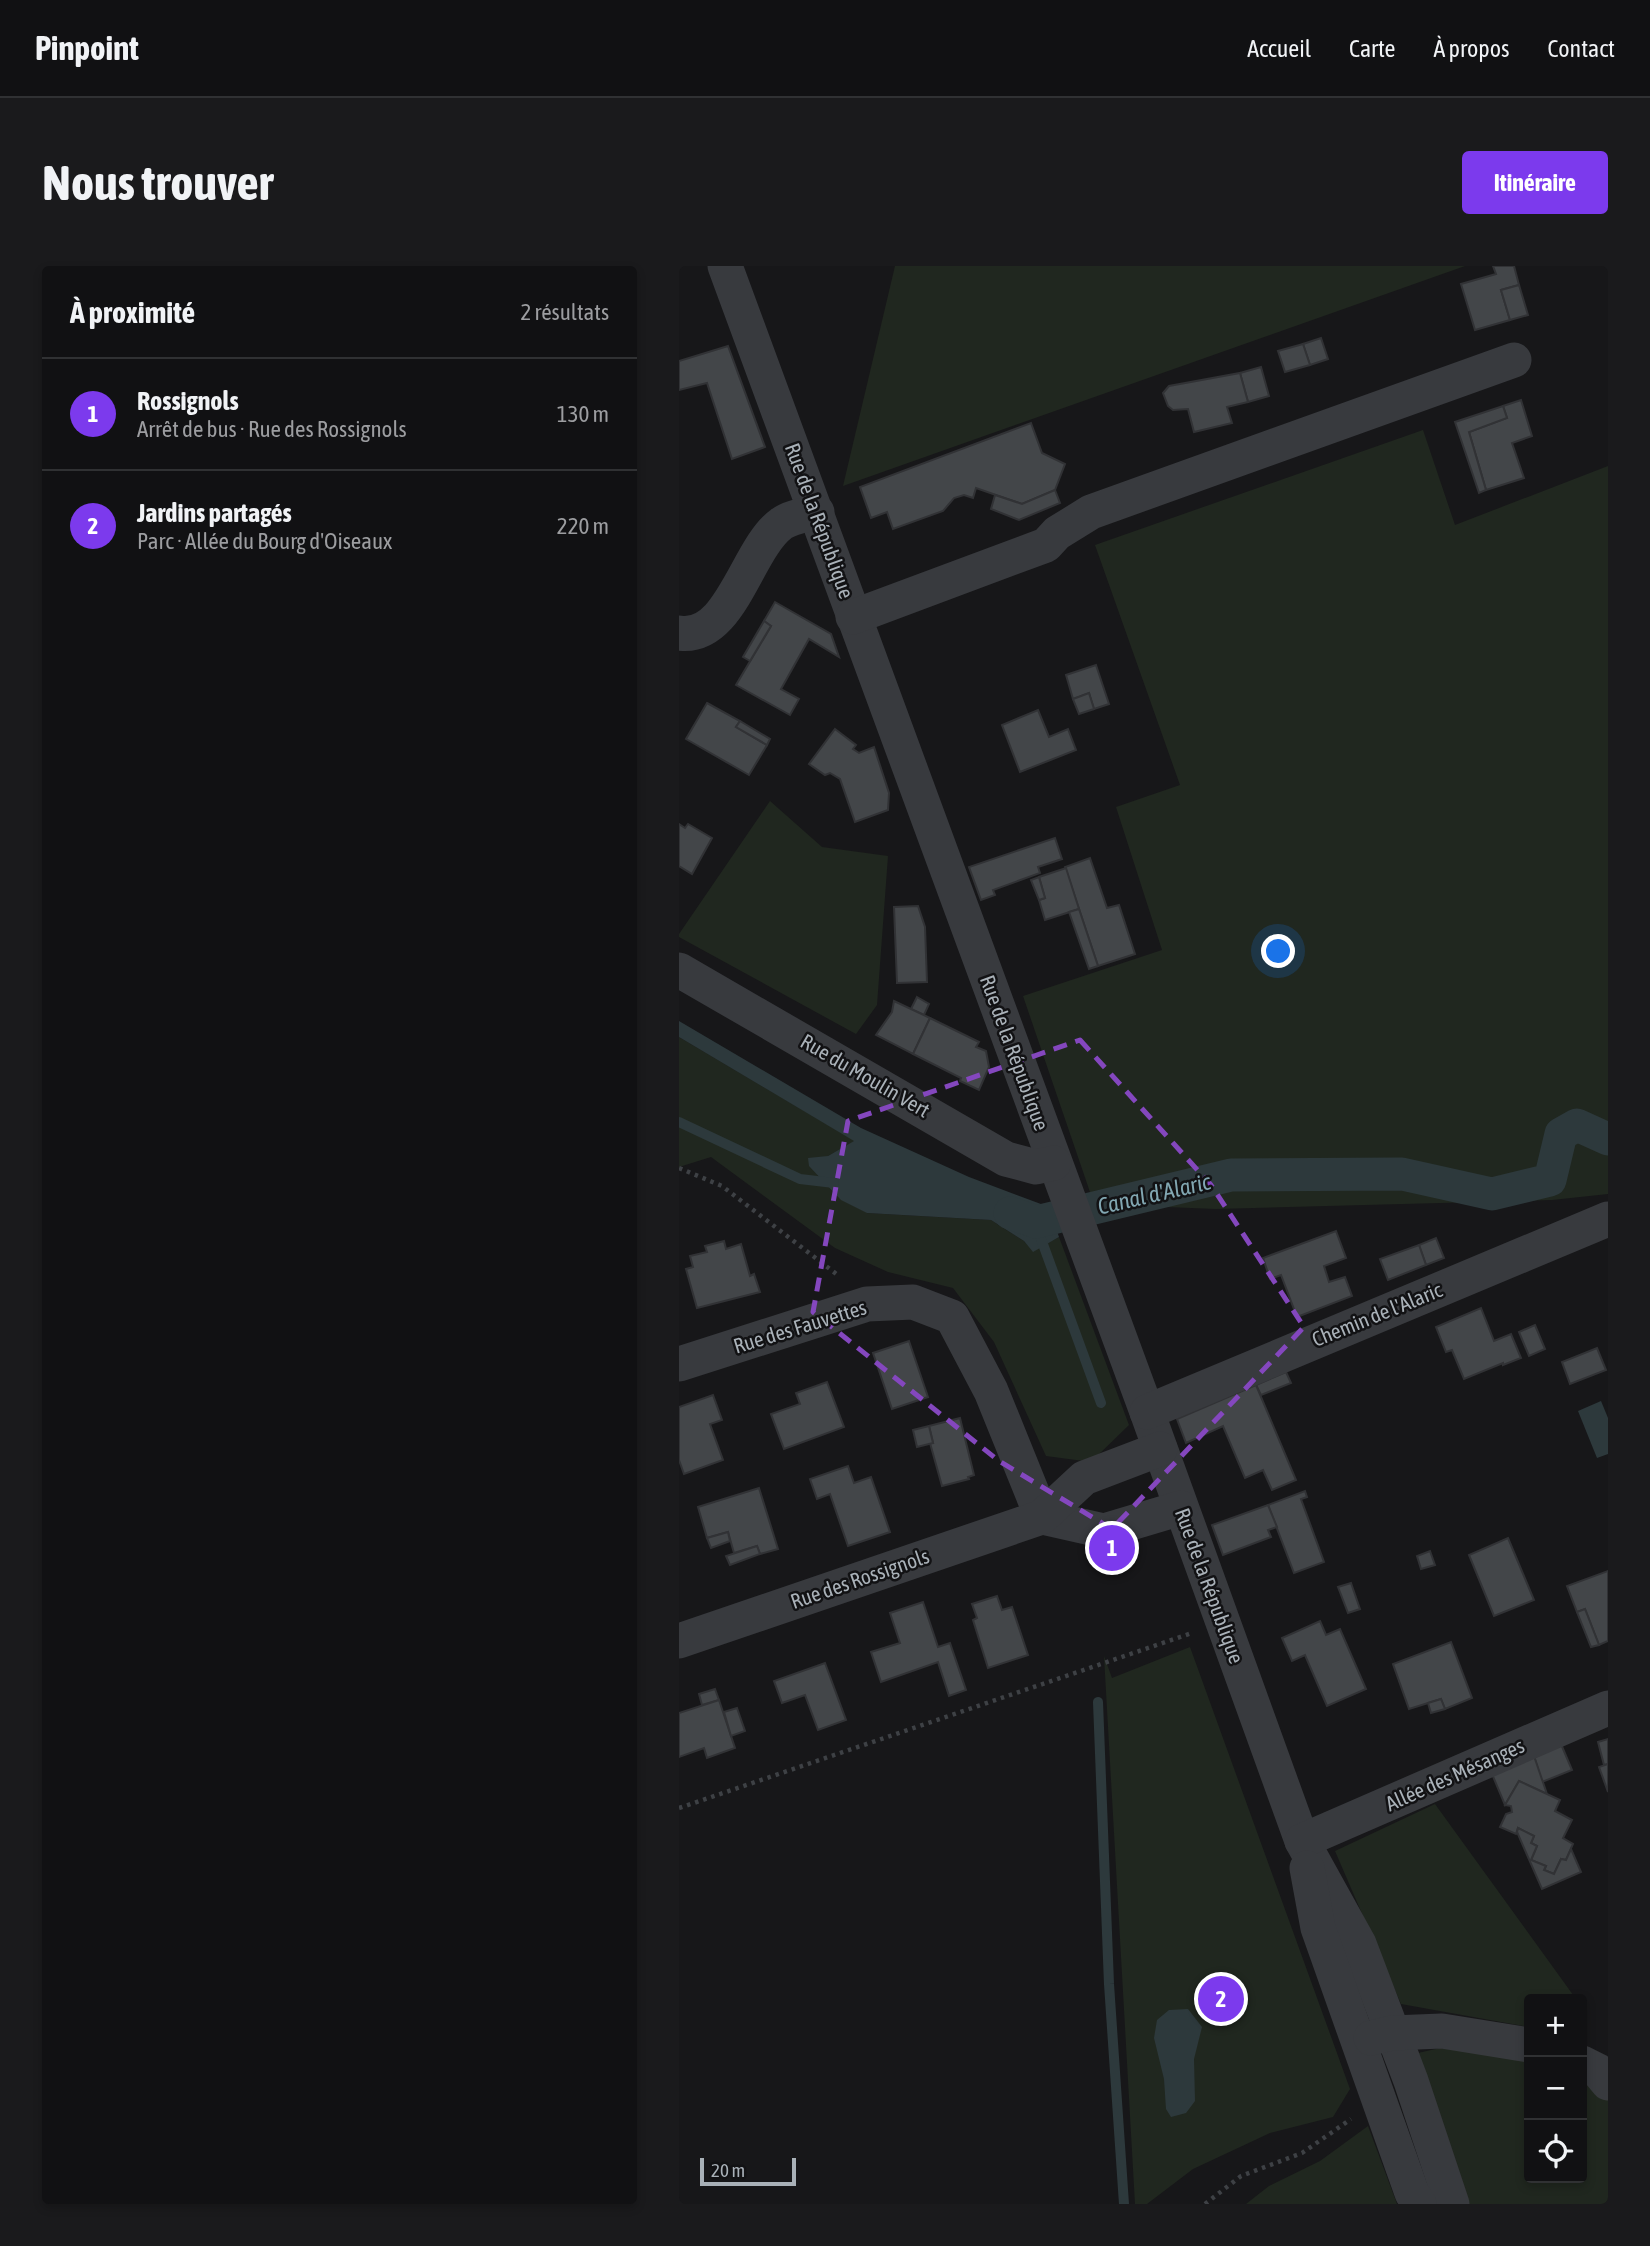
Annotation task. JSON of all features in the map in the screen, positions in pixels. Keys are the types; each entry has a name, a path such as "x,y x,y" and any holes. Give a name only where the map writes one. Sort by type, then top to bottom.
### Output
{"street":[{"name":"Rue de la République","path":"725,266 1302,1841"},
{"path":"853,617 1046,545 1056,533 1091,512 1514,360"},
{"path":"679,633 688,635 700,632 716,622 767,538 782,523 817,512"},
{"name":"Rue du Moulin Vert","path":"679,970 1006,1159 1058,1174"},
{"name":"Chemin de l'Alaric","path":"1147,1412 1608,1219"},
{"name":"Rue des Fauvettes","path":"679,1364 867,1304 913,1302 951,1317 991,1391 1042,1517"},
{"name":"Rue des Rossignols","path":"679,1642 1042,1517 1084,1478 1160,1449"},
{"path":"1042,1517 1104,1531 1181,1508"},
{"name":"Allée des Mésanges","path":"1302,1841 1608,1708"},
{"path":"1302,1841 1360,1944 1415,2093 1452,2204"},
{"path":"1302,1841 1318,1928 1412,2193 1419,2204"},
{"path":"1358,2041 1392,2033 1442,2031 1524,2044"},
{"path":"1587,2066 1598,2071 1608,2083"}],"path":[{"path":"679,1168 722,1186 845,1281 867,1304"},
{"path":"679,1808 1222,1623"},
{"path":"1205,2204 1241,2176 1302,2153 1331,2131 1379,2102"}],"highlighted area":[{"path":"1080,1040 1211,1185 1304,1327 1112,1529 999,1461 813,1312 848,1121"}],"shaded area":[{"path":"895,266 1465,266 843,486"},
{"path":"1423,430 1455,525 1608,466 1608,1194 1552,1200 1216,1209 1142,1206 1145,1195 1139,1183 1092,1198 1023,996 1162,950 1116,807 1180,785 1095,545"},
{"path":"770,801 822,847 888,856 877,1005 856,1034 679,937"},
{"path":"679,1021 861,1128 969,1177 1049,1207 1059,1237 1033,1252 1024,1241 991,1220 867,1213 841,1200 809,1166 808,1158 828,1156 854,1141 679,1037"},
{"path":"679,1037 855,1141 828,1156 867,1213 991,1220 1024,1241 1033,1251 1059,1237 1129,1425 1091,1462 1046,1456 994,1342 953,1288 888,1272 835,1248 711,1157 679,1167"},
{"path":"1139,1183 1146,1195 1142,1206 1102,1221 1092,1198"},
{"path":"1601,1401 1608,1418 1608,1454 1597,1458 1578,1411"},
{"path":"1190,1647 1350,2089 1333,2117 1270,2133 1193,2169 1147,2204 1135,2204 1104,1656 1112,1678"},
{"path":"1435,1804 1572,1994 1524,1994 1524,2026 1401,2004 1335,1851"},
{"path":"1188,2009 1202,2027 1194,2059 1195,2101 1186,2113 1171,2117 1166,2109 1164,2079 1154,2038 1157,2020 1169,2010"},
{"path":"1440,2048 1524,2059 1524,2183 1587,2183 1587,2080 1597,2087 1608,2100 1608,2204 1460,2204 1409,2055"},
{"path":"1368,2126 1397,2204 1246,2204 1269,2186 1320,2161"}],"building":[{"path":"1493,266 1514,266 1519,285 1501,290 1510,320 1475,330 1461,284 1496,274"},
{"path":"1519,285 1528,315 1510,320 1501,290"},
{"path":"1321,338 1328,359 1310,365 1303,344"},
{"path":"1303,344 1310,365 1285,372 1278,351"},
{"path":"728,346 765,447 732,459 707,383 679,390 679,361"},
{"path":"1261,367 1269,396 1248,402 1240,373"},
{"path":"1240,373 1248,402 1227,407 1232,423 1194,432 1188,409 1173,410 1168,406 1163,393 1169,386"},
{"path":"1521,400 1532,436 1512,443 1524,478 1486,490 1469,432 1507,418 1503,406"},
{"path":"1503,406 1507,418 1469,432 1486,490 1479,493 1455,422"},
{"path":"1031,423 1042,453 1065,464 1055,490 1022,504 976,488 973,498 964,495 954,498 943,511 893,529 887,512 871,518 860,487"},
{"path":"1055,490 1060,503 1019,520 991,509 995,495 1022,504"},
{"path":"775,602 831,634 839,657 809,639 781,689 799,699 790,715 736,685 771,626 764,621"},
{"path":"764,621 771,626 750,661 743,657"},
{"path":"1096,665 1109,704 1094,709 1089,693 1073,699 1066,675"},
{"path":"1089,693 1094,709 1079,714 1073,699"},
{"path":"707,703 740,721 736,727 767,745 749,775 686,739"},
{"path":"1038,710 1049,737 1068,729 1076,750 1020,772 1002,725"},
{"path":"740,721 770,739 767,745 736,727"},
{"path":"835,729 856,745 853,749 859,753 874,747 889,793 888,810 855,822 840,779 830,773 825,775 809,764"},
{"path":"679,824 685,828 688,824 712,838 692,874 679,866"},
{"path":"1055,838 1062,859 1038,867 1040,873 993,890 995,895 981,900 969,867"},
{"path":"1090,858 1107,908 1119,905 1135,954 1098,966 1065,867"},
{"path":"1066,868 1079,909 1045,920 1039,900 1045,898 1039,877"},
{"path":"1039,877 1045,898 1039,900 1031,880"},
{"path":"918,906 925,927 927,982 897,983 894,907"},
{"path":"1079,909 1098,966 1089,969 1069,912"},
{"path":"917,997 929,1004 924,1015 911,1009"},
{"path":"894,1001 930,1018 913,1054 876,1035 892,1012"},
{"path":"930,1018 979,1042 976,1047 986,1051 989,1067 979,1090 913,1054"},
{"path":"1336,1231 1346,1258 1324,1266 1329,1282 1345,1277 1352,1296 1297,1317 1281,1275 1270,1279 1263,1258"},
{"path":"1436,1238 1444,1258 1426,1265 1419,1245"},
{"path":"724,1241 726,1249 741,1244 750,1276 754,1274 760,1292 697,1308 686,1269 693,1267 690,1256 707,1252 705,1246"},
{"path":"1419,1245 1426,1265 1388,1280 1380,1259"},
{"path":"1481,1308 1494,1341 1511,1334 1521,1358 1464,1379 1452,1350 1446,1352 1436,1327"},
{"path":"1535,1325 1545,1349 1529,1356 1519,1332"},
{"path":"909,1341 928,1397 892,1409 873,1353"},
{"path":"1597,1348 1606,1370 1570,1384 1562,1362"},
{"path":"1286,1372 1291,1383 1261,1395 1256,1385"},
{"path":"827,1382 844,1427 784,1449 771,1414 800,1404 796,1393"},
{"path":"1256,1385 1296,1480 1272,1490 1263,1470 1245,1478 1223,1426 1186,1443 1177,1419"},
{"path":"713,1395 722,1420 710,1424 723,1460 684,1474 679,1460 679,1407"},
{"path":"960,1418 974,1475 968,1477 969,1479 942,1486 930,1443 933,1443 929,1426"},
{"path":"929,1426 933,1443 917,1447 913,1430"},
{"path":"848,1466 854,1483 871,1477 890,1532 848,1546 830,1494 817,1499 810,1479"},
{"path":"759,1488 778,1549 760,1554 757,1546 734,1553 728,1532 707,1538 698,1507"},
{"path":"1305,1491 1307,1497 1301,1499 1324,1562 1294,1573 1268,1505"},
{"path":"1268,1505 1277,1527 1268,1530 1271,1537 1223,1555 1212,1525"},
{"path":"728,1532 730,1541 711,1548 707,1538"},
{"path":"1508,1538 1534,1600 1494,1616 1469,1555"},
{"path":"757,1546 760,1554 730,1565 726,1556"},
{"path":"1430,1551 1435,1565 1421,1569 1417,1556"},
{"path":"1608,1571 1608,1641 1599,1645 1585,1609 1577,1612 1567,1586"},
{"path":"1351,1583 1360,1609 1348,1613 1338,1587"},
{"path":"997,1596 1002,1610 1012,1607 1028,1655 988,1668 973,1620 977,1618 972,1604"},
{"path":"923,1602 938,1647 950,1643 966,1690 949,1696 938,1662 881,1682 871,1652 900,1643 890,1613"},
{"path":"1585,1609 1599,1645 1591,1647 1577,1612"},
{"path":"1320,1621 1326,1635 1340,1629 1366,1689 1327,1706 1305,1655 1292,1661 1282,1638"},
{"path":"1451,1642 1472,1698 1445,1709 1441,1699 1409,1709 1393,1664"},
{"path":"825,1663 846,1720 818,1730 805,1695 782,1703 774,1681"},
{"path":"715,1689 719,1700 702,1705 699,1694"},
{"path":"1441,1699 1445,1709 1431,1713 1428,1703"},
{"path":"719,1700 735,1748 707,1758 704,1748 679,1757 679,1713"},
{"path":"737,1708 745,1731 731,1736 724,1712"},
{"path":"1608,1739 1608,1764 1604,1765 1598,1742"},
{"path":"1561,1744 1572,1770 1542,1782 1534,1756"},
{"path":"1534,1756 1547,1794 1519,1781 1505,1805 1492,1774"},
{"path":"1608,1764 1608,1792 1599,1767"},
{"path":"1519,1781 1560,1800 1555,1811 1572,1820 1563,1838 1573,1844 1566,1860 1561,1859 1554,1874 1544,1870 1546,1866 1531,1860 1537,1846 1531,1843 1534,1836 1518,1828 1516,1834 1500,1827 1506,1814 1512,1812 1511,1806 1505,1805"},
{"path":"1518,1828 1534,1836 1531,1843 1537,1846 1531,1860 1546,1866 1544,1870 1554,1874 1561,1859 1566,1860 1571,1849 1581,1872 1542,1889 1517,1832"}],"waterway":[{"name":"Canal d'Alaric","path":"679,1122 800,1179 834,1183"},
{"name":"Canal d'Alaric","path":"1010,1213 1036,1222 1231,1175 1402,1174 1492,1194 1550,1180 1561,1134 1577,1125 1608,1139"},
{"path":"1040,1236 1101,1403"},
{"path":"1098,1702 1109,1984 1124,2204"}],"place":[{"name":"Rossignols","path":"1112,1548"},
{"name":"Jardins partagés","path":"1221,1999"}]}
